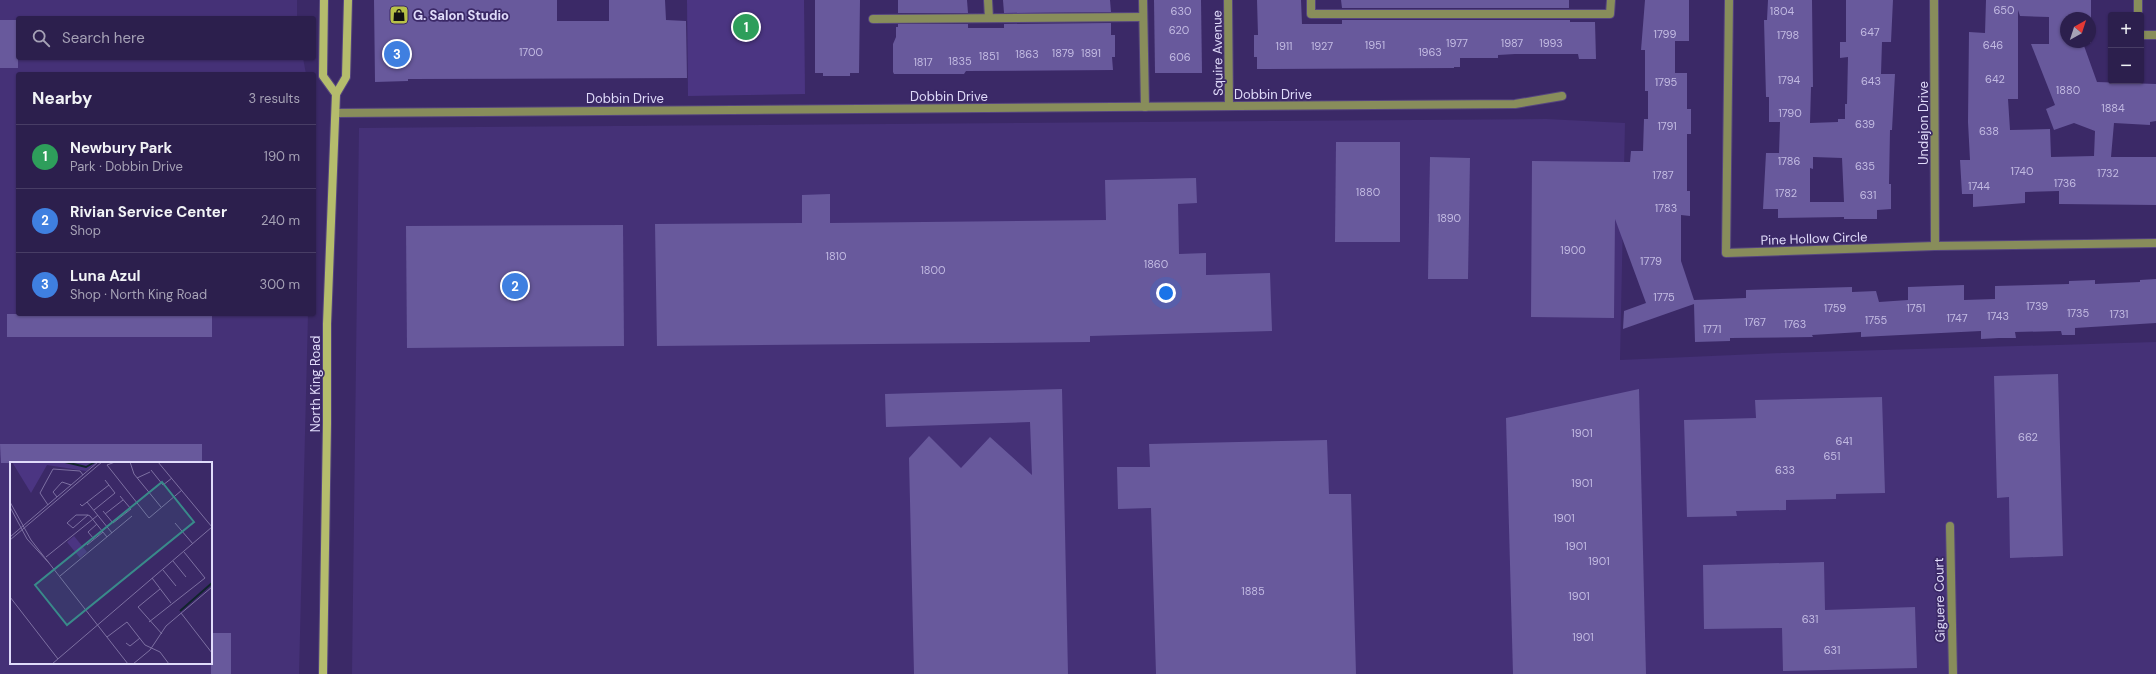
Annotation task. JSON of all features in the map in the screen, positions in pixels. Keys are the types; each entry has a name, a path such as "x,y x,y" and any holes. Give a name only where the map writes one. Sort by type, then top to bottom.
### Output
{"main road":[{"path":"324,0 323,76 336,94 346,77 348,0"},
{"name":"North King Road","path":"323,674 328,423 327,324 336,94"}],"street":[{"path":"988,0 989,18"},
{"path":"1143,0 1145,107"},
{"name":"Squire Avenue","path":"1228,0 1230,106"},
{"path":"1311,0 1311,14 1610,14 1611,0"},
{"name":"Pine Hollow Circle","path":"1729,0 1726,253 1935,246 2156,243"},
{"name":"Undajon Drive","path":"1934,0 1935,246"},
{"path":"2138,0 2138,12"},
{"path":"873,20 1143,17"},
{"path":"2144,36 2156,35"},
{"name":"Dobbin Drive","path":"336,113 1515,104 1562,96"},
{"name":"Giguere Court","path":"1950,526 1953,674"}],"shaded area":[{"path":"0,0 297,0 297,16 16,16 16,60 303,60 306,72 16,72 16,316 308,316 299,674 0,674"},
{"path":"687,0 804,0 805,94 688,96"},
{"path":"1546,119 1625,123 1620,360 1782,353 2156,342 2156,674 352,674 359,128"}],"building":[{"path":"374,0 557,0 557,21 609,21 609,0 665,0 666,20 686,21 687,78 408,79 408,81 375,82"},
{"path":"815,0 860,0 859,73 850,73 850,76 823,76 823,73 815,73"},
{"path":"898,0 967,0 968,13 898,13"},
{"path":"1003,0 1110,0 1111,12 1004,13"},
{"path":"1154,0 1201,0 1202,73 1155,73"},
{"path":"1257,0 1301,0 1302,24 1342,24 1342,20 1570,20 1570,22 1595,22 1596,59 1579,59 1578,54 1515,54 1498,55 1498,58 1460,58 1460,67 1454,68 1257,69 1257,57 1254,57 1254,35 1258,35"},
{"path":"1341,0 1569,0 1569,8 1342,8"},
{"path":"1645,0 1689,0 1689,41 1675,41 1675,73 1687,73 1687,109 1691,109 1691,134 1687,134 1687,191 1690,191 1690,216 1681,215 1681,261 1694,300 1746,298 1746,290 1852,287 1852,292 1876,291 1879,302 1908,300 1908,287 1964,285 1964,300 1995,299 1995,286 2069,284 2069,281 2095,280 2095,284 2140,282 2140,280 2156,279 2156,323 2075,328 2075,335 2062,335 2061,331 2015,332 2016,338 1981,339 1981,331 1861,337 1861,332 1812,335 1813,337 1730,338 1730,341 1695,342 1694,304 1623,329 1624,311 1646,303 1615,219 1614,318 1531,317 1532,161 1630,162 1631,151 1643,151 1644,119 1648,119 1648,91 1645,91 1645,50 1641,50"},
{"path":"1768,0 1812,0 1813,87 1811,87 1810,123 1838,122 1838,119 1845,119 1845,104 1847,104 1848,57 1840,58 1840,42 1846,42 1846,0 1893,0 1891,42 1882,42 1881,74 1895,74 1892,130 1890,130 1889,184 1891,184 1891,209 1877,210 1877,219 1844,219 1844,217 1778,218 1778,209 1763,209 1766,153 1779,153 1780,122 1769,122 1769,97 1766,97 1764,20 1767,20","holes":["1813,157 1842,158 1844,202 1810,202 1810,168 1813,169"]},
{"path":"1986,0 2091,0 2091,12 2060,12 2060,48 2085,48 2097,82 2108,82 2108,84 2156,84 2156,121 2150,122 2150,125 2114,123 2111,157 2156,157 2156,205 2059,204 2059,191 2025,192 2025,203 1973,207 1973,194 1962,194 1960,160 1970,160 1968,122 1969,32 1985,33","holes":["2018,10 2020,16 2049,17 2049,44 2031,44 2055,105 2046,109 2054,130 2074,123 2095,131 2094,156 2051,157 2050,129 2010,130 2008,99 2018,99"]},
{"path":"0,20 16,20 16,60 18,60 18,68 0,68"},
{"path":"1111,23 1111,35 1115,35 1115,57 1112,57 1113,70 966,71 964,74 894,74 893,72 893,44 896,37 896,27 898,27 898,24 968,24 968,28 1004,28 1004,24"},
{"path":"1336,142 1400,142 1400,242 1335,242"},
{"path":"1430,157 1470,158 1468,279 1428,279"},
{"path":"1196,178 1197,203 1178,204 1179,254 1206,253 1206,275 1270,273 1272,331 1090,336 1090,342 657,346 655,224 802,223 802,195 830,194 830,223 1106,220 1105,180"},
{"path":"623,225 624,346 407,348 406,226"},
{"path":"7,314 16,314 16,316 212,316 212,337 7,337"},
{"path":"2058,374 2063,556 2010,558 2009,497 1997,498 1994,376"},
{"path":"1062,389 1068,674 914,674 909,458 929,436 961,468 990,437 1032,475 1030,422 886,427 885,394"},
{"path":"1639,389 1646,674 1513,674 1506,418"},
{"path":"1882,397 1885,493 1836,494 1836,499 1786,500 1786,510 1736,511 1737,516 1687,517 1684,420 1756,418 1755,400"},
{"path":"1327,440 1329,494 1351,494 1356,674 1156,674 1151,508 1118,509 1117,467 1150,467 1149,444"},
{"path":"0,444 202,444 202,462 1,463"},
{"path":"1824,562 1825,610 1915,607 1917,668 1783,671 1782,628 1704,629 1703,565"},
{"path":"212,633 231,633 231,674 211,674"}],"place":[{"name":"G. Salon Studio","path":"399,15"},
{"name":"Newbury Park","path":"746,27"},
{"name":"Luna Azul","path":"397,54"},
{"name":"Rivian Service Center","path":"515,286"}]}
